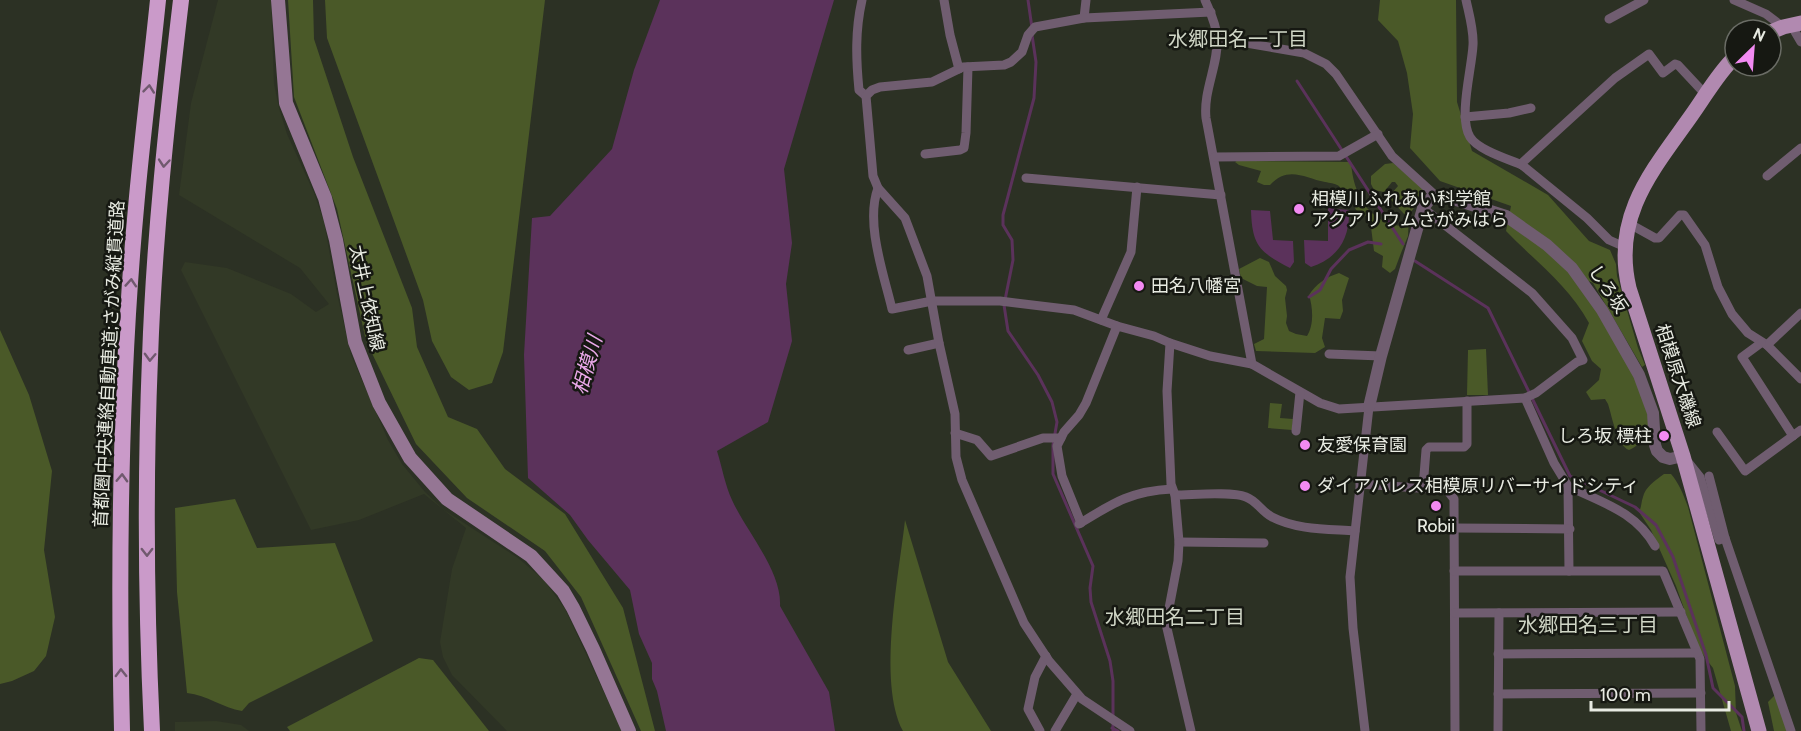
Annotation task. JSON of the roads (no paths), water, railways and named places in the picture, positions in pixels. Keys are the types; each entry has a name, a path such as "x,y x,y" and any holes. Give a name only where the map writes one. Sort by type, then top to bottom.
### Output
{"highway":[{"name":"首都圏中央連絡自動車道;さがみ縦貫道路","path":"122,731 120,564 126,356 136,209 158,0"},
{"path":"152,731 147,567 150,356 159,211 181,0"}],"main road":[{"name":"太井上依知線","path":"278,0 286,103 325,198 336,240 354,342 378,403 410,458 447,499 531,556 563,591 594,649 629,731"},
{"name":"相模原大磯線","path":"1723,72 1648,176 1635,201 1628,223 1625,247 1629,288 1683,456 1759,731"}],"street":[{"path":"861,0 855,57 859,90 866,96 873,176 878,188 905,219 927,276 939,343 956,414 956,457 962,480 1019,612 1046,656 1077,694 1130,731"},
{"path":"925,154 964,148 963,68 950,35 944,0"},
{"path":"1084,18 1086,0"},
{"path":"1205,0 1211,12 1217,38 1205,100 1206,118 1252,364"},
{"path":"1466,0 1474,44 1467,83 1466,117 1468,132 1475,143 1522,165 1587,218 1609,240 1625,247"},
{"path":"1609,19 1644,0"},
{"path":"1734,0 1766,14 1787,27 1801,42"},
{"path":"866,96 872,90 880,87 932,82 963,68 1004,65 1022,52 1028,34 1035,27 1084,18 1211,12"},
{"path":"1217,38 1304,53 1319,59 1336,74 1392,156 1435,195 1423,208 1369,407 1350,577 1353,628 1365,731"},
{"path":"1522,165 1543,142 1615,78 1649,54 1663,73 1675,64 1678,65 1706,94"},
{"path":"1466,117 1531,108"},
{"path":"1215,157 1339,156 1378,134"},
{"path":"1767,176 1801,148"},
{"path":"1026,178 1221,195"},
{"path":"1101,320 1131,252 1137,187"},
{"path":"878,188 873,201 876,243 892,309 932,301 1000,301 1074,310 1210,356 1252,364 1320,403 1340,409 1525,398 1536,393 1558,374 1583,360 1572,338 1532,293 1423,208"},
{"name":"しろ坂","path":"1435,195 1506,216 1547,245 1572,268 1602,309 1639,375 1653,413 1657,451 1663,457 1670,459 1683,456"},
{"path":"1628,223 1659,238 1680,215 1684,215 1705,245 1718,287 1732,314 1748,333 1764,344 1801,379"},
{"path":"1717,432 1745,471 1797,433 1742,357 1764,344 1801,313"},
{"path":"955,433 977,440 991,456 1056,438 1086,403 1117,326"},
{"path":"908,350 939,343"},
{"path":"1170,343 1167,391 1179,542 1178,561 1166,624 1191,731"},
{"path":"1329,354 1381,356"},
{"path":"1296,431 1300,392"},
{"path":"1525,398 1554,463 1568,486 1569,571"},
{"path":"1423,488 1426,450 1429,447 1464,447 1467,444 1467,402"},
{"path":"1056,438 1062,476 1080,523 1119,500 1136,493 1174,492 1246,496 1256,502 1268,515 1282,521 1313,528 1355,531"},
{"path":"1683,456 1700,477 1719,540 1725,538"},
{"path":"1709,476 1725,538 1791,731"},
{"path":"1360,484 1447,490 1454,499 1455,731"},
{"path":"1568,486 1630,517 1641,526 1654,546"},
{"path":"1455,528 1570,529"},
{"path":"1179,542 1264,543"},
{"path":"1454,571 1663,571 1700,658 1701,731"},
{"path":"1455,613 1681,612"},
{"path":"1498,731 1499,613"},
{"path":"1498,654 1697,653"},
{"path":"1040,731 1028,709 1035,677 1046,656"},
{"path":"1498,694 1701,693"},
{"path":"1055,731 1077,694"}],"water":[{"name":"相模川","path":"660,0 834,0 784,169 792,243 786,284 792,341 768,422 717,451 732,500 775,579 780,606 829,692 835,731 666,731 652,679 652,663 639,634 630,590 570,515 528,478 524,355 532,218 550,216 612,149 634,70"},
{"path":"1328,208 1349,210 1345,238 1335,253 1311,267 1305,263 1304,240 1328,241"},
{"path":"1251,210 1270,211 1273,240 1293,241 1294,262 1290,268 1271,257 1259,246 1253,232"}],"waterway":[{"path":"1028,0 1032,28"},
{"path":"1032,35 1036,62 1034,98 1003,215 1003,225 1012,240 1013,260 1004,305 1008,331 1038,375 1052,402 1057,422 1053,445 1053,474 1093,566 1091,602 1110,661 1113,681 1113,731"},
{"path":"1297,81 1403,244"},
{"path":"1309,297 1320,290 1331,269 1349,250 1368,242 1381,244"},
{"path":"1415,261 1488,308 1570,476 1635,507 1656,525 1673,557 1706,655 1713,688 1742,717 1744,731"},
{"path":"1112,728 1118,731"}],"place":[{"name":"相模川ふれあい科学館 アクアリウムさがみはら","path":"1299,209"},
{"name":"田名八幡宮","path":"1139,286"},
{"name":"しろ坂 標柱","path":"1664,436"},
{"name":"友愛保育園","path":"1305,445"},
{"name":"ダイアパレス相模原リバーサイドシティ","path":"1305,486"},
{"name":"Robii","path":"1436,506"}],"district":[{"name":"水郷田名一丁目","path":"1238,39"},
{"name":"水郷田名二丁目","path":"1175,617"},
{"name":"水郷田名三丁目","path":"1588,625"}]}
